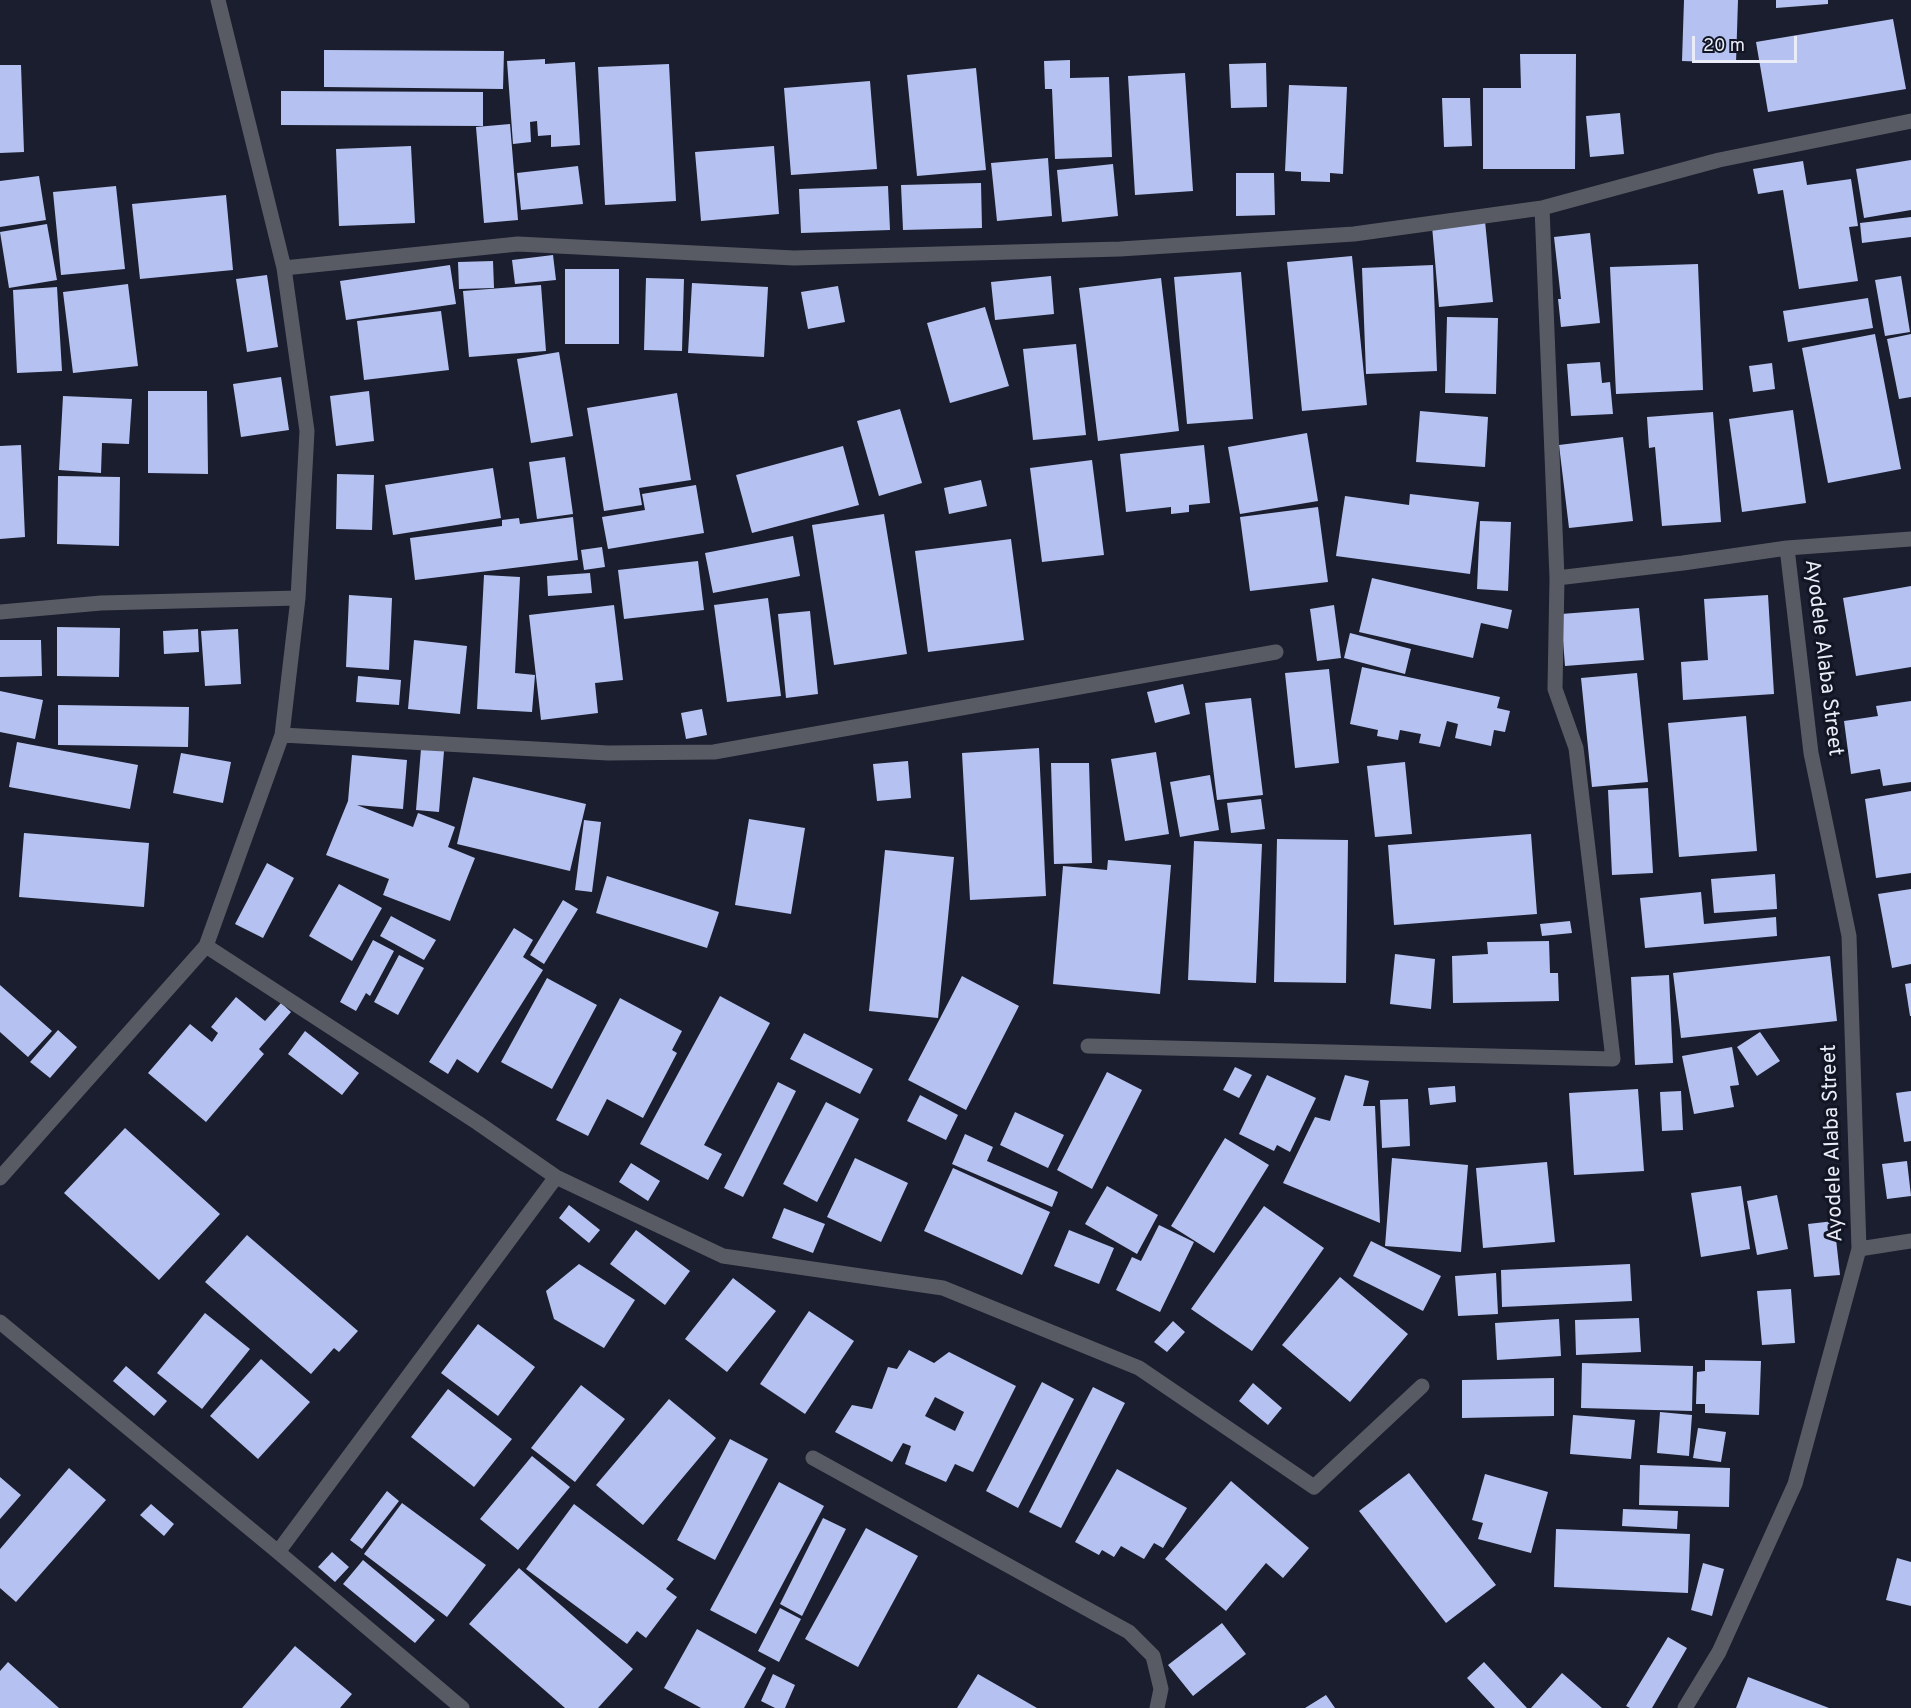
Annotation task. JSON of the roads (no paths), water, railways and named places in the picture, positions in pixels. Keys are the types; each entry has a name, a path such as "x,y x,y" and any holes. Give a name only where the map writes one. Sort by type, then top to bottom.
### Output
{"street":[{"path":"0,1178 206,946 282,735 298,598 307,431 284,268 218,0"},
{"path":"284,268 518,244 794,258 1120,249 1354,234 1542,208 1719,160 1911,121"},
{"path":"1088,1046 1613,1059 1576,748 1555,688 1557,578 1542,208"},
{"path":"1557,578 1787,548 1911,539"},
{"name":"Ayodele Alaba Street","path":"1685,1708 1719,1652 1795,1484 1859,1249 1849,936 1811,753 1787,548"},
{"path":"0,612 101,603 298,598"},
{"path":"282,735 608,753 714,752 1276,652"},
{"path":"206,946 468,1116 556,1177 723,1256 943,1288 1117,1359 1138,1368 1314,1487 1422,1386"},
{"path":"278,1552 556,1177"},
{"path":"1859,1249 1911,1241"},
{"path":"0,1322 462,1708"},
{"path":"813,1458 1129,1632 1154,1656 1161,1689 1157,1708"}]}
